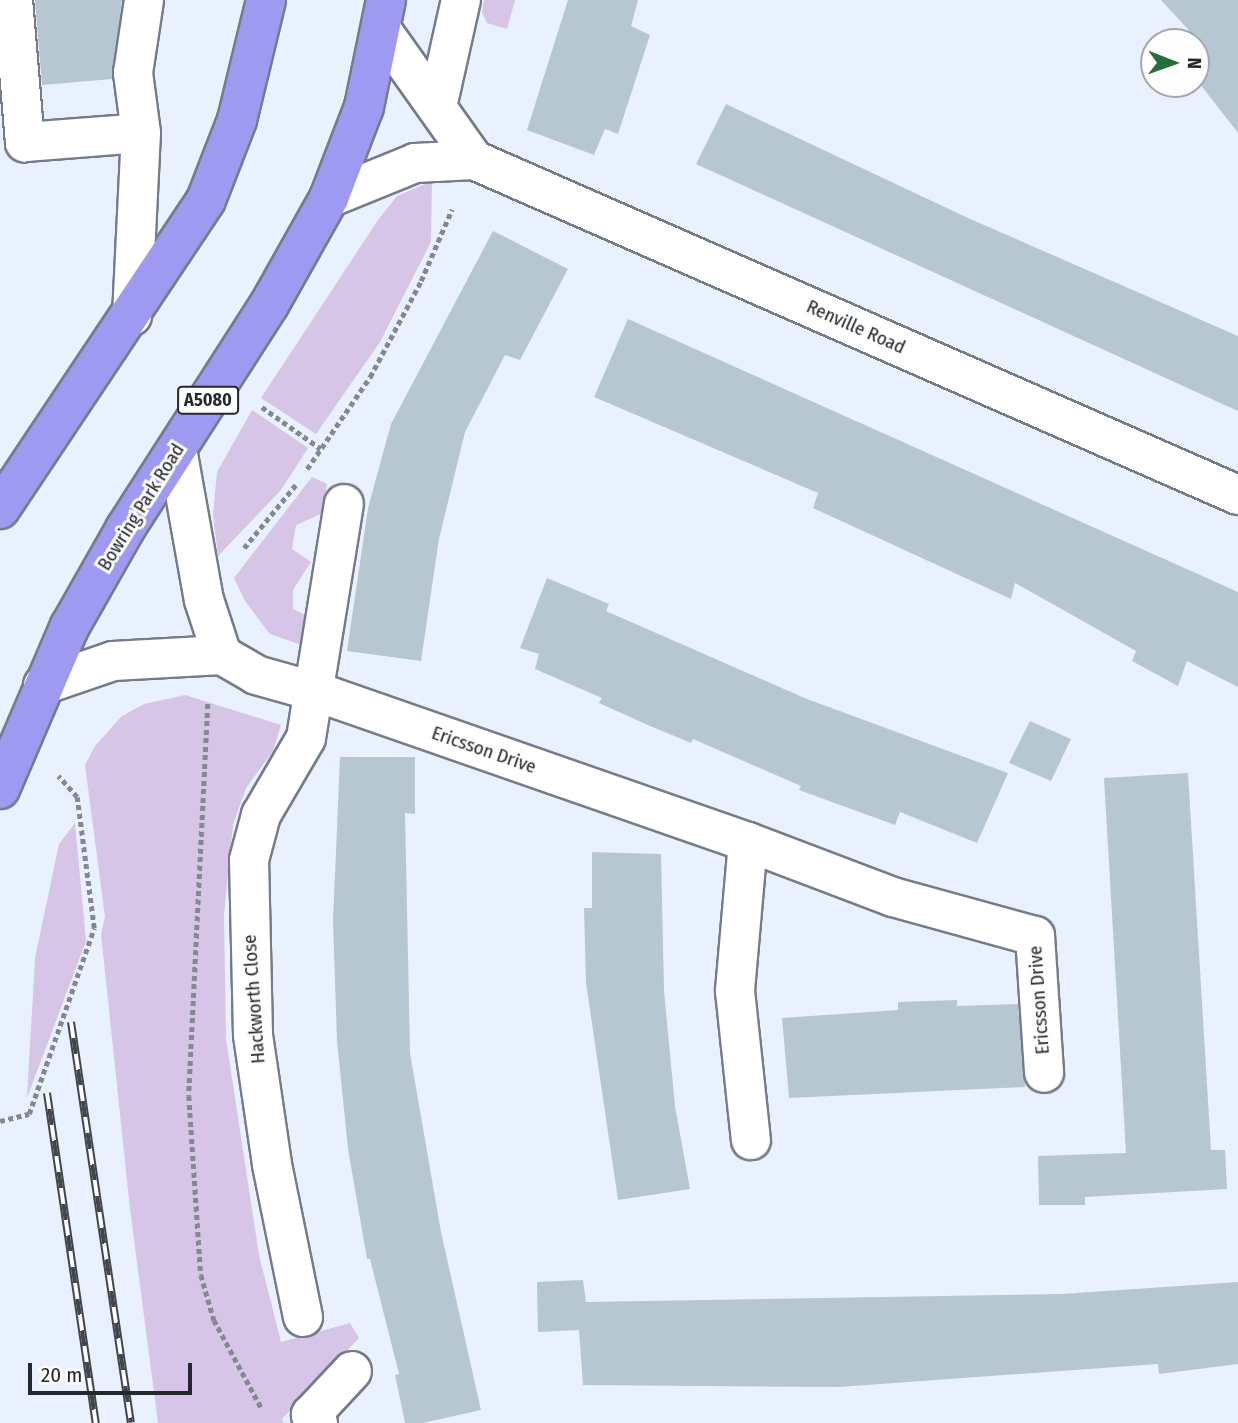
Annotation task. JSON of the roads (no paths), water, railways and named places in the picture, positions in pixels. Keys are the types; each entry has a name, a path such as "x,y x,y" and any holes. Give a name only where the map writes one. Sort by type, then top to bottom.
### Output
{"highway":[{"path":"0,509 132,316 206,201 237,120 266,0"},
{"name":"Bowring Park Road","path":"0,789 43,685 125,529 221,379 329,198 364,107 384,14"}],"street":[{"path":"13,0 25,142 141,133"},
{"path":"132,316 141,133 133,73 144,0"},
{"path":"437,107 461,0"},
{"path":"384,14 437,107 474,160"},
{"name":"Renville Road","path":"329,198 415,163 474,160 1238,495"},
{"path":"43,685 113,661 222,655 204,600 177,449"},
{"name":"Hackworth Close","path":"303,1317 272,1164 253,1035 249,860 261,815 306,738 317,692 333,552 344,504"},
{"name":"Ericsson Drive","path":"222,655 256,675 317,692 748,842 893,897 1035,936 1044,1073"},
{"path":"748,842 735,992 751,1140"},
{"path":"318,1423 311,1415 352,1371"}],"railway":[{"path":"71,1022 131,1423"},
{"path":"47,1093 96,1423"}]}
